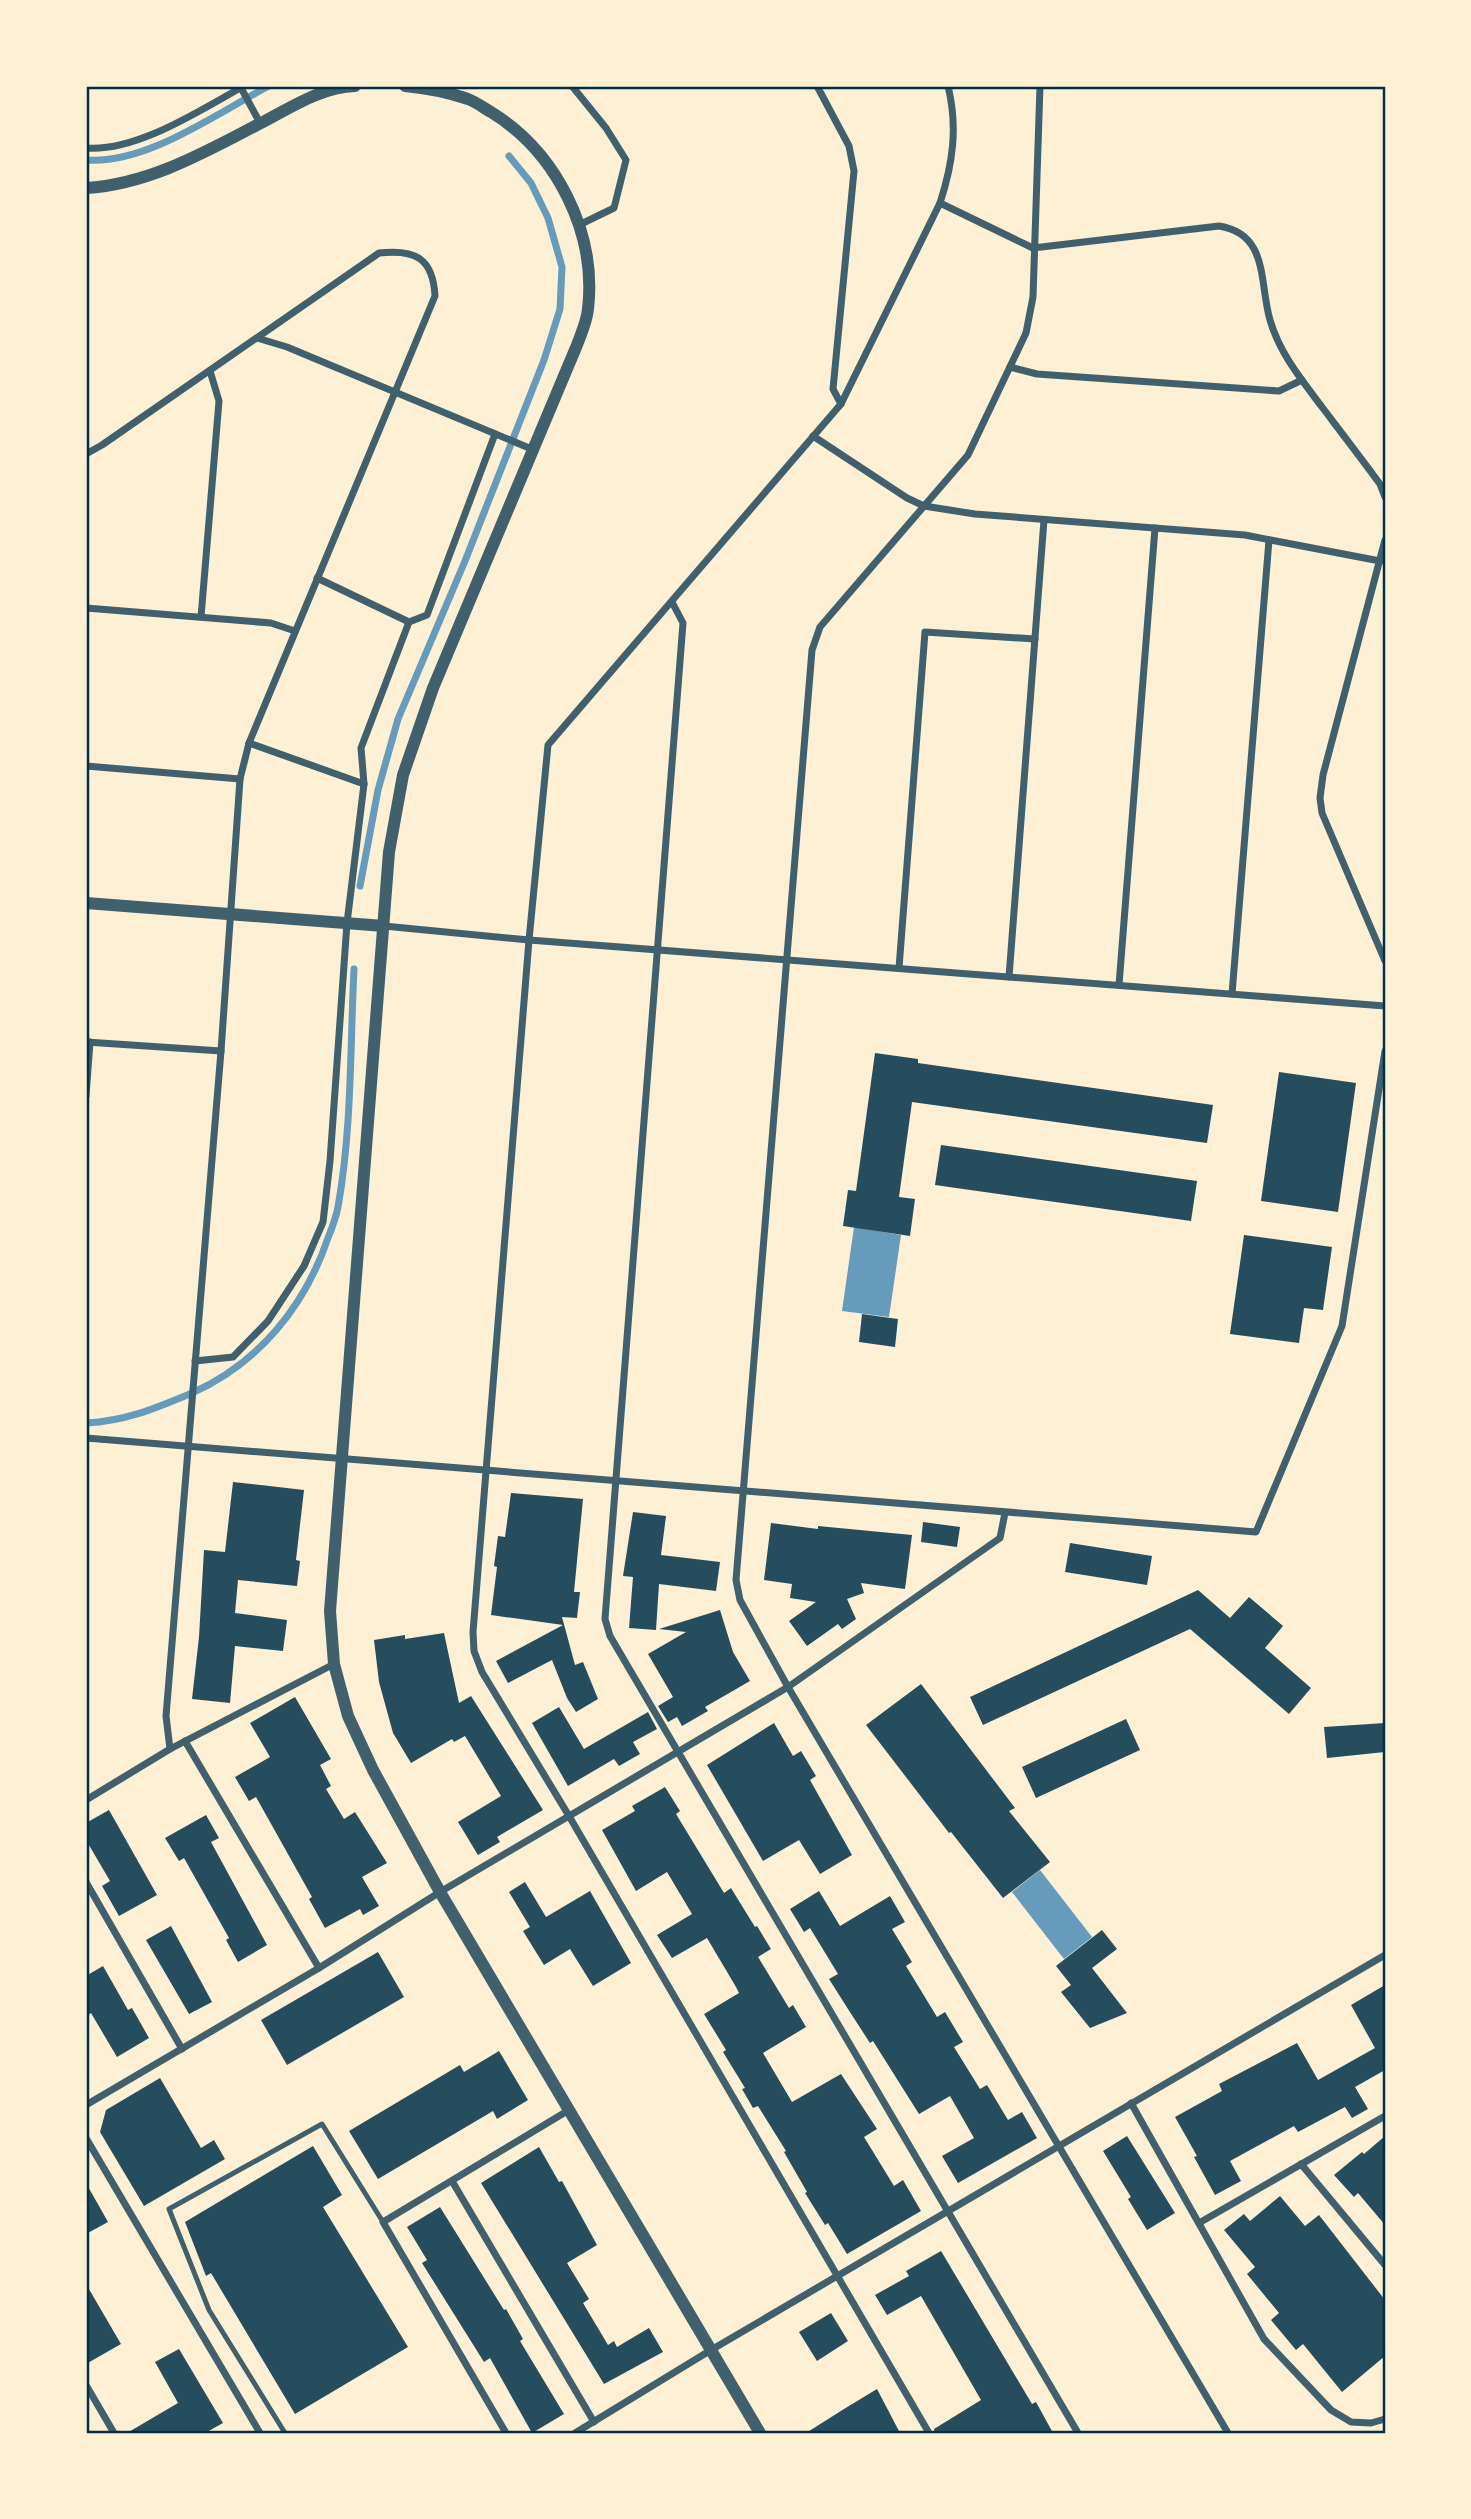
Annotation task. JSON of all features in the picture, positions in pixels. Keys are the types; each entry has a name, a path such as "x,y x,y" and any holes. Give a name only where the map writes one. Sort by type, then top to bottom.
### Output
{"street":[{"path":"86,148 126,144 169,125 242,86 260,123"},
{"path":"86,188 115,186 168,170 306,99 355,86"},
{"path":"405,86 430,88 470,100 508,123 538,151 565,191 579,225 587,262 588,310 577,345 534,450 433,688 403,775 389,852 341,1460 330,1611 334,1664 348,1716 373,1770 440,1892 760,2433"},
{"path":"572,86 606,128 626,160 614,208 579,225"},
{"path":"817,86 849,146 854,171 833,389 841,404"},
{"path":"929,2433 482,1672 474,1651 473,1632 529,940 548,745 841,404 940,203 950,171 954,142 953,109 947,86"},
{"path":"1040,86 1033,297 1026,333 968,456 820,628 812,650 736,1580 740,1600 788,1687 1228,2433"},
{"path":"940,203 1033,247 1219,226 1234,228 1247,237 1256,249 1270,320 1283,355 1380,484 1385,497"},
{"path":"86,454 379,253 400,251 416,256 429,266 434,278 435,296 249,743 240,779 221,1051 166,1716 170,1749"},
{"path":"257,338 287,346 534,450"},
{"path":"1010,367 1037,374 1279,391 1302,380"},
{"path":"201,617 219,401 209,371"},
{"path":"317,578 409,622 427,615 495,433"},
{"path":"813,436 907,498 925,506 975,514 1245,535 1380,561"},
{"path":"1009,977 1044,520"},
{"path":"1119,985 1155,528"},
{"path":"1232,994 1269,540"},
{"path":"1385,540 1323,775 1320,798 1322,813 1385,961"},
{"path":"672,602 683,623 605,1619 610,1636 1078,2433"},
{"path":"86,608 271,623 295,631"},
{"path":"195,1360 233,1357 268,1321 304,1266 323,1222 330,1161 346,923 364,784 361,748 409,622"},
{"path":"899,968 925,632 1035,639"},
{"path":"249,743 364,784"},
{"path":"86,766 240,779"},
{"path":"86,903 1385,1006"},
{"path":"86,1096 88,1042 221,1051"},
{"path":"86,1438 1256,1532 1342,1326 1385,1051"},
{"path":"86,2105 319,1969 440,1892 788,1687 1000,1538 1005,1513"},
{"path":"86,1800 170,1749 334,1664"},
{"path":"185,1741 319,1969"},
{"path":"86,1882 182,2049"},
{"path":"581,2432 837,2275 1385,1955"},
{"path":"1131,2103 1264,2339 1331,2410 1351,2422 1371,2423 1385,2419"},
{"path":"506,2433 383,2222 569,2110"},
{"path":"1199,2223 1385,2116"},
{"path":"86,2138 260,2433"},
{"path":"1301,2164 1385,2265"},
{"path":"452,2181 594,2422"},
{"path":"86,2385 114,2433"}],"lane":[{"path":"285,2433 209,2310 169,2209 322,2124 383,2222"}],"water":[{"path":"854,1227 901,1235 889,1317 842,1311"},
{"path":"1040,1870 1092,1937 1064,1959 1012,1892"}],"building":[{"path":"875,1053 918,1059 918,1063 1213,1105 1207,1143 912,1102 899,1197 915,1199 910,1236 843,1226 848,1190 856,1191"},
{"path":"1279,1072 1356,1083 1338,1212 1261,1201"},
{"path":"941,1145 1197,1181 1191,1221 935,1185"},
{"path":"1244,1235 1332,1247 1323,1310 1304,1308 1299,1343 1230,1334"},
{"path":"862,1314 898,1319 895,1347 859,1342"},
{"path":"233,1482 304,1490 296,1560 300,1561 297,1586 238,1580 235,1613 287,1620 283,1651 235,1646 230,1703 192,1699 204,1550 225,1552"},
{"path":"511,1493 583,1499 574,1592 580,1592 577,1618 562,1617 575,1665 583,1662 598,1699 576,1712 567,1698 552,1660 508,1683 496,1661 563,1625 491,1615 498,1536 505,1537"},
{"path":"633,1512 666,1516 661,1555 720,1562 716,1591 659,1584 656,1630 629,1628 633,1577 623,1576"},
{"path":"923,1522 960,1527 957,1547 921,1542"},
{"path":"771,1523 912,1535 905,1589 861,1583 864,1593 847,1599 856,1619 842,1629 838,1624 807,1646 789,1621 816,1602 790,1598 792,1584 764,1580"},
{"path":"1070,1543 1152,1556 1147,1585 1065,1572"},
{"path":"1198,1590 1230,1618 1249,1597 1283,1626 1265,1648 1311,1688 1289,1714 1190,1629 983,1725 970,1697"},
{"path":"720,1610 733,1652 750,1681 705,1707 708,1711 682,1726 677,1717 668,1722 658,1706 673,1697 648,1654 686,1632 659,1629"},
{"path":"444,1633 459,1703 471,1696 543,1810 497,1837 500,1842 478,1855 458,1822 501,1796 465,1736 454,1742 452,1739 411,1763 393,1733 379,1682 374,1640"},
{"path":"921,1684 1015,1808 1009,1811 1050,1862 1003,1898 866,1725"},
{"path":"295,1697 331,1759 320,1765 331,1786 326,1789 344,1819 355,1812 387,1863 362,1877 379,1906 363,1915 360,1909 325,1928 309,1899 312,1897 256,1797 249,1801 235,1777 270,1757 250,1723"},
{"path":"559,1707 584,1749 648,1712 657,1729 633,1742 640,1754 619,1766 614,1759 568,1786 532,1723"},
{"path":"1126,1719 1140,1750 1036,1798 1022,1767"},
{"path":"774,1723 793,1756 801,1751 816,1776 810,1780 852,1855 820,1874 799,1840 763,1861 707,1765"},
{"path":"1385,1723 1385,1752 1327,1758 1324,1727"},
{"path":"665,1787 680,1811 676,1814 724,1893 731,1888 771,1949 758,1957 789,2008 793,2005 806,2027 763,2053 792,2102 841,2074 877,2129 864,2137 894,2186 903,2180 921,2211 847,2254 805,2193 807,2192 784,2152 786,2151 758,2106 753,2108 742,2089 745,2088 723,2052 726,2050 704,2014 739,1993 736,1987 707,1938 672,1958 657,1935 692,1914 667,1872 636,1891 602,1830 635,1811 632,1806"},
{"path":"109,1810 157,1895 119,1916 102,1886 110,1881 86,1840 86,1823"},
{"path":"206,1815 219,1838 211,1842 267,1945 238,1962 226,1940 229,1938 184,1858 179,1861 165,1838"},
{"path":"525,1882 546,1917 590,1891 631,1963 593,1986 570,1949 544,1965 523,1931 530,1927 509,1892"},
{"path":"819,1891 840,1926 890,1896 905,1922 892,1929 912,1962 906,1966 937,2017 945,2012 963,2042 954,2047 980,2089 987,2085 1008,2120 1022,2112 1037,2138 958,2183 942,2156 974,2138 950,2096 919,2114 873,2041 870,2043 829,1979 838,1974 810,1928 804,1932 790,1909"},
{"path":"171,1926 212,2002 189,2014 146,1940"},
{"path":"1102,1930 1117,1949 1092,1968 1127,2013 1090,2028 1061,1992 1071,1985 1056,1966"},
{"path":"378,1952 404,1997 287,2065 261,2020"},
{"path":"103,1966 128,2010 132,2008 149,2038 117,2057 91,2013 86,2016 86,1976"},
{"path":"1385,1985 1385,2070 1355,2087 1368,2109 1352,2118 1345,2107 1298,2132 1294,2126 1230,2161 1241,2181 1215,2195 1175,2117 1222,2091 1219,2084 1297,2043 1318,2080 1375,2048 1351,2005"},
{"path":"499,2051 528,2100 497,2119 493,2111 378,2179 349,2131 460,2065 464,2072"},
{"path":"160,2078 201,2148 214,2140 225,2159 144,2206 100,2132 106,2110"},
{"path":"1127,2136 1175,2213 1147,2230 1103,2151"},
{"path":"1385,2136 1385,2225 1358,2193 1354,2197 1334,2175"},
{"path":"313,2146 342,2195 323,2207 408,2347 295,2414 211,2273 206,2276 185,2222"},
{"path":"539,2147 559,2182 562,2181 597,2245 567,2263 589,2299 583,2303 608,2345 614,2341 617,2347 649,2328 663,2352 604,2384 481,2183"},
{"path":"86,2183 108,2222 86,2234"},
{"path":"1280,2196 1305,2226 1319,2215 1385,2300 1385,2356 1342,2392 1303,2344 1296,2350 1271,2320 1279,2313 1247,2274 1255,2267 1224,2230 1244,2214 1250,2221"},
{"path":"440,2207 504,2310 506,2309 523,2339 520,2341 564,2414 532,2433 490,2358 484,2362 422,2263 427,2260 407,2227"},
{"path":"941,2251 1032,2404 1036,2402 1053,2433 935,2433 934,2429 981,2400 921,2296 887,2315 875,2295 909,2276 906,2271"},
{"path":"86,2284 121,2344 86,2364"},
{"path":"831,2313 848,2341 817,2361 799,2332"},
{"path":"179,2349 223,2423 205,2433 127,2433 178,2403 155,2362"},
{"path":"877,2389 900,2433 806,2433 844,2409"}],"waterway":[{"path":"86,160 109,159 157,146 269,86"},
{"path":"360,886 378,790 398,719 465,561 544,360 560,309 562,267 548,218 531,183 509,156"},
{"path":"86,1423 114,1420 140,1413 216,1381 258,1349 293,1309 306,1287 334,1223 343,1178 354,969"}]}
